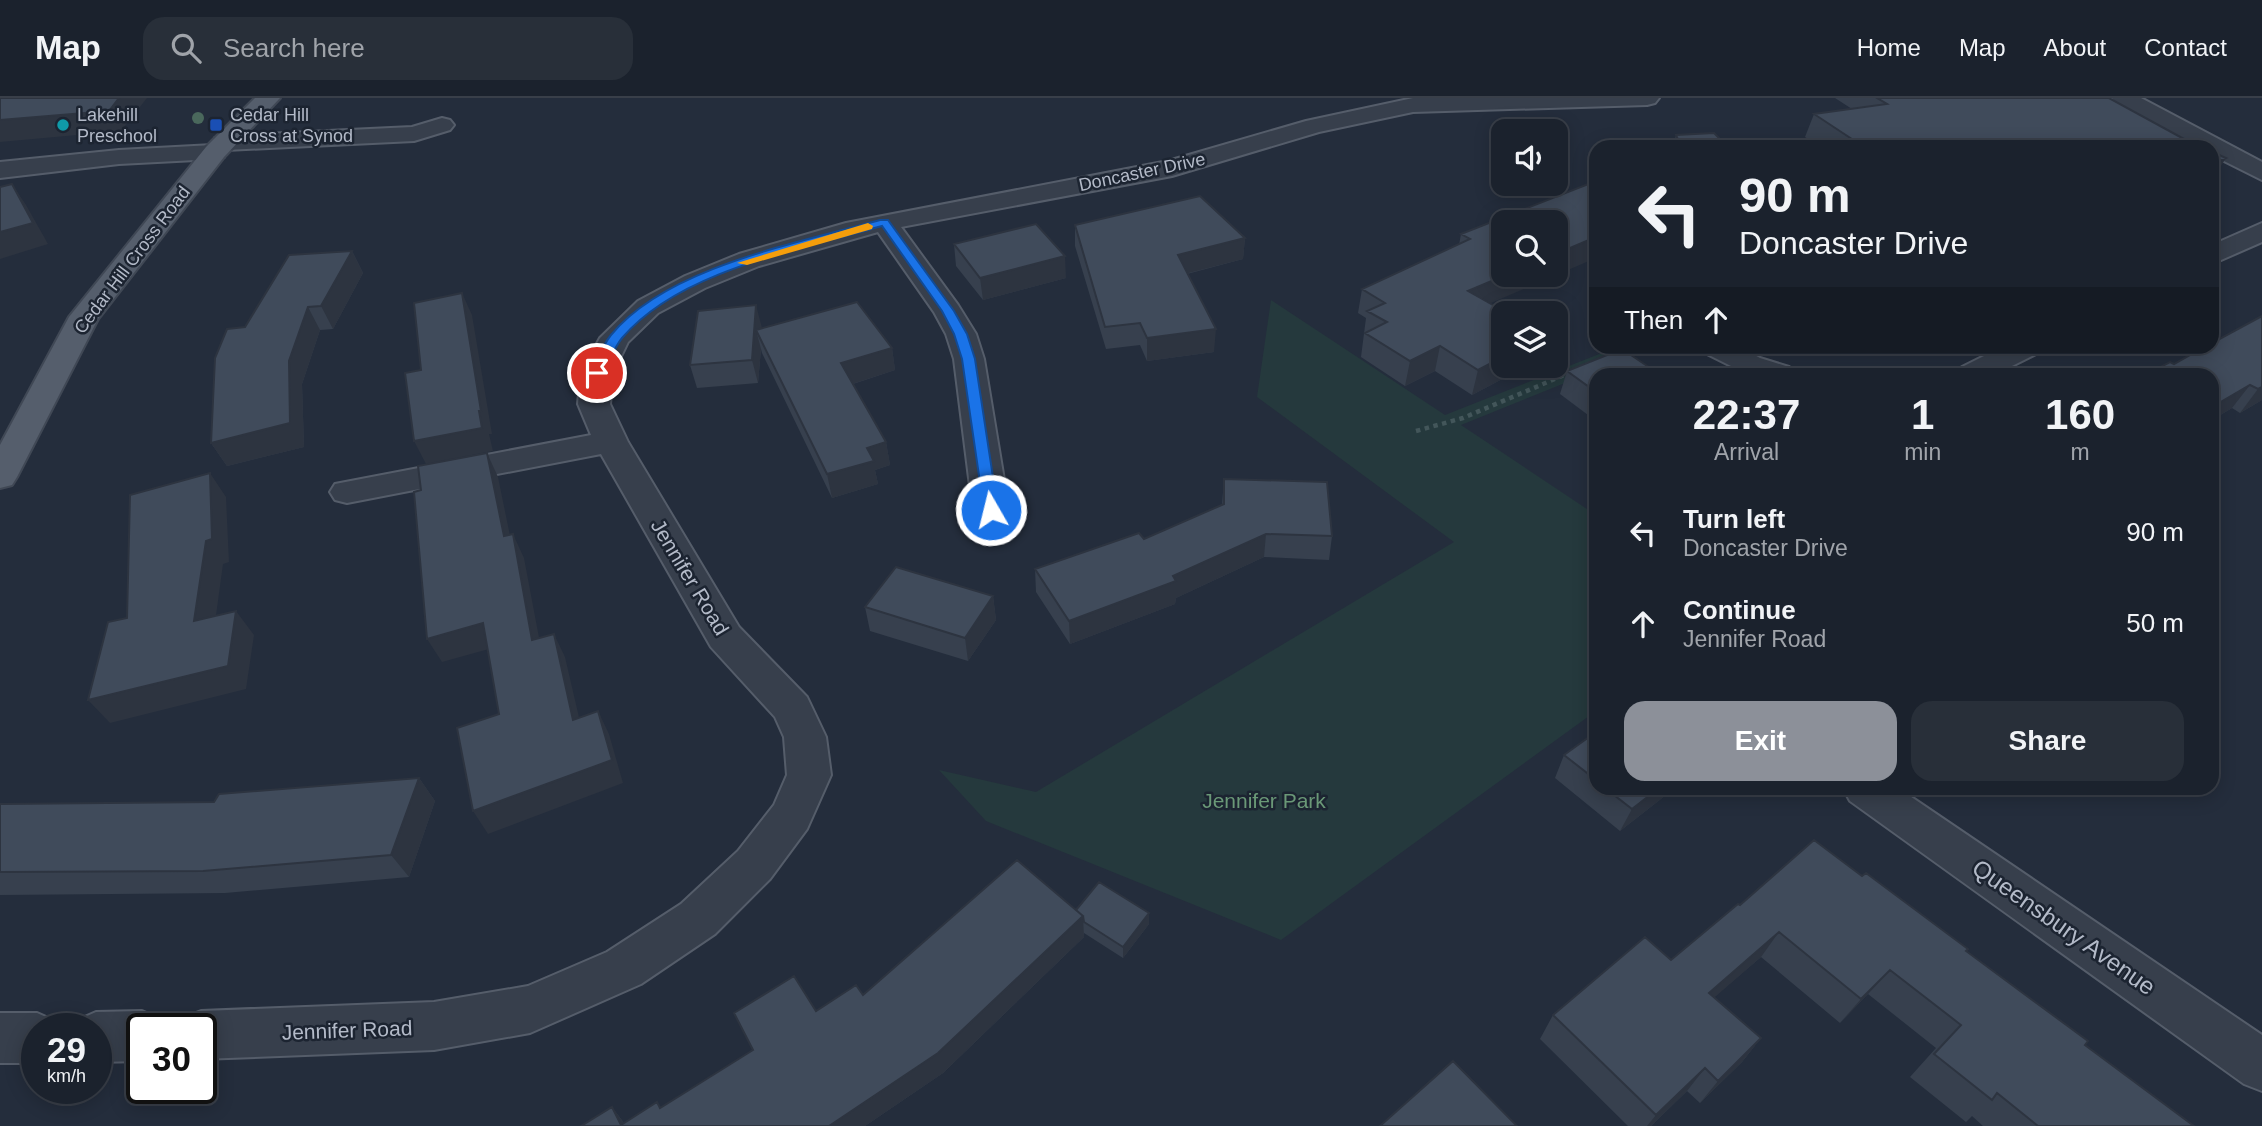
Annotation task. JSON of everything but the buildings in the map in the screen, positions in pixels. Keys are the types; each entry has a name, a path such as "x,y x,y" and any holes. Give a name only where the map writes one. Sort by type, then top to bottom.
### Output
{"main road":[{"name":"Cedar Hill Cross Road","path":"0,477 84,317 220,147 268,98"}],"street":[{"path":"2124,98 2202,140"},
{"name":"Doncaster Drive","path":"648,307 695,282 750,260 884,222 1172,168 1314,126 1374,112 1437,104 1631,99"},
{"path":"0,170 220,147 414,134 442,125"},
{"path":"2219,149 2262,172"},
{"path":"884,222 948,311 961,334 969,359 991,510"},
{"path":"2219,252 2262,231"},
{"name":"Jennifer Road","path":"217,1034 434,1026 530,1009 624,968 698,919 754,865 791,816 809,775 805,737 792,708 725,637 611,442 594,404 597,373 615,338 648,307"},
{"path":"1729,354 1759,368"},
{"path":"1985,368 2013,354"},
{"path":"347,492 611,442"},
{"name":"Queensbury Avenue","path":"1875,795 2262,1066"},
{"path":"0,1038 21,1038"}],"path":[{"path":"1416,431 1463,418 1579,369"}],"green space":[{"name":"Jennifer Park","path":"1271,300 1445,415 1539,378 1568,378 1568,366 1599,354 1637,354 1602,368 1589,368 1589,373 1461,425 1589,510 1589,716 1281,940 986,821 939,770 1036,792 1454,542 1257,397"}],"slow traffic":[{"path":"743,263 868,226"}],"place":[{"name":"Lakehill Preschool","path":"63,125"},
{"name":"Cedar Hill Cross at Synod","path":"216,125"}],"route":[{"path":"597,373 615,338 648,307 695,282 750,260 884,222 948,311 961,334 969,359 991,510"}]}
